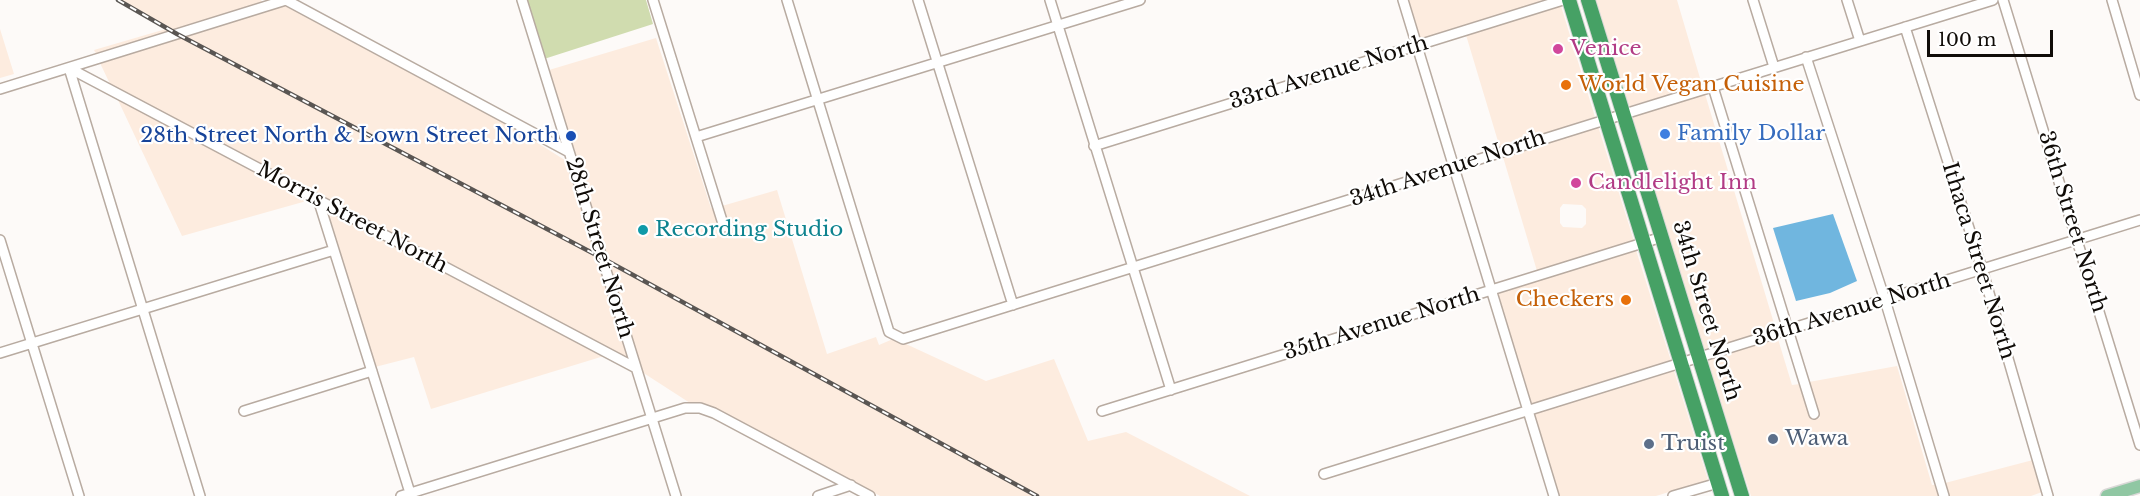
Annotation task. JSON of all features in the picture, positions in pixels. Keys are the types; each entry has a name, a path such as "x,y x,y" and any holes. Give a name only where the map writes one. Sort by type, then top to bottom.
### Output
{"highway":[{"name":"34th Street North","path":"1569,0 1720,489"},
{"name":"34th Street North","path":"1588,0 1742,496"},
{"path":"1703,435 1710,439 1721,466 1736,478"}],"main road":[{"path":"2107,496 2140,486"}],"street":[{"path":"0,89 266,3 286,0 569,152"},
{"name":"28th Street North","path":"522,0 676,496"},
{"path":"653,0 724,227"},
{"path":"787,0 818,100"},
{"path":"918,0 1013,305"},
{"path":"1050,0 1171,390"},
{"path":"696,137 1140,0"},
{"path":"1402,0 1554,496"},
{"name":"33rd Avenue North","path":"1094,146 1563,0"},
{"path":"1754,0 1774,67"},
{"path":"1847,0 1860,41"},
{"name":"34th Avenue North","path":"818,100 889,332 903,339 1992,0"},
{"name":"36th Street North","path":"2003,0 2140,445"},
{"path":"2112,0 2140,95"},
{"name":"Ithaca Street North","path":"1905,27 1982,269 2048,496"},
{"path":"1806,57 1885,300 1944,496"},
{"path":"69,68 201,496"},
{"name":"Morris Street North","path":"69,68 636,368"},
{"path":"1713,87 1814,414"},
{"path":"318,199 372,371 407,495 685,408 700,408 714,412 870,496"},
{"name":"36th Avenue North","path":"1323,474 2140,220"},
{"name":"35th Avenue North","path":"1102,411 1662,237"},
{"path":"0,240 80,496"},
{"path":"0,353 334,250"},
{"path":"244,411 372,371"},
{"path":"818,496 851,485"},
{"path":"1673,496 1720,489"}],"shaded area":[{"path":"116,0 261,0 262,2 96,54 94,50 166,29"},
{"path":"1407,0 1546,0 1419,40"},
{"path":"1593,0 1677,0 1702,85 1627,107"},
{"path":"286,5 496,117 568,162 629,359 320,193 110,84 100,63"},
{"path":"1561,6 1595,117 1500,148 1466,35"},
{"path":"0,29 14,74 0,78"},
{"path":"656,38 721,233 729,230 722,206 777,190 827,354 876,337 879,345 893,339 986,381 1054,359 1088,441 1126,432 1250,496 880,496 854,480 716,408 690,403 642,372 549,70"},
{"path":"1705,94 1776,330 1704,351 1630,117"},
{"path":"117,98 310,200 182,236"},
{"path":"1598,126 1634,241 1537,271 1503,157","holes":["1563,204 1582,205 1586,209 1586,224 1582,228 1563,227 1560,223 1560,208"]},
{"path":"325,208 604,356 431,409 414,357 375,367"},
{"path":"1636,250 1671,361 1531,405 1497,293"},
{"path":"1778,339 1792,385 1800,384 1812,420 1820,418 1809,382 1897,366 1932,485 1937,485 1940,496 1751,496 1707,360"},
{"path":"1674,371 1708,480 1656,496 1559,496 1534,414"},
{"path":"2033,460 2042,492 2031,496 1949,496 1945,483"}],"green space":[{"path":"527,0 646,0 653,24 544,59"}],"water":[{"path":"1833,214 1857,281 1830,293 1796,301 1773,228"}],"railway":[{"path":"118,0 177,34 602,258 1037,496"}],"place":[{"name":"Venice","path":"1558,49"},
{"name":"World Vegan Cuisine","path":"1566,85"},
{"name":"Family Dollar","path":"1665,134"},
{"name":"28th Street North & Lown Street North","path":"571,136"},
{"name":"Candlelight Inn","path":"1576,183"},
{"name":"Recording Studio","path":"643,230"},
{"name":"Checkers","path":"1626,300"},
{"name":"Wawa","path":"1773,439"},
{"name":"Truist","path":"1649,444"}]}
